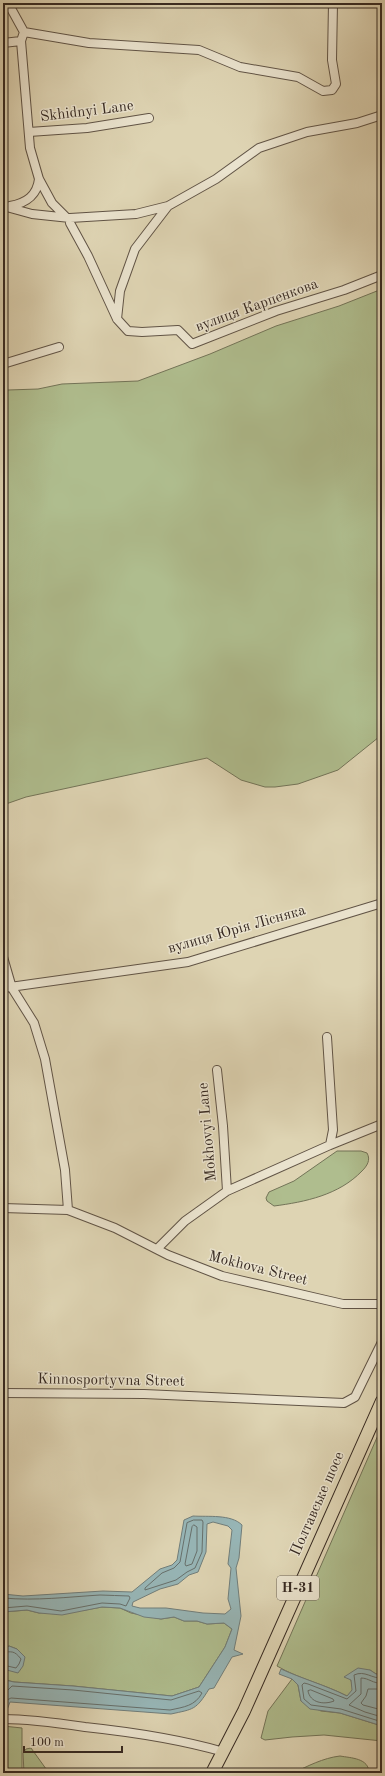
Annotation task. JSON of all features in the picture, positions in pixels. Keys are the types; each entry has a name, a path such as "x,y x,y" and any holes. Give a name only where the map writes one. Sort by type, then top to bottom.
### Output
{"main road":[{"name":"Полтавське шосе","path":"212,1773 244,1711 382,1401"}],"street":[{"path":"8,3 24,32 89,43 199,50 240,67 298,77 323,91 332,90 336,84 332,60 333,3"},
{"name":"Skhidnyi Lane","path":"24,32 21,41 30,148 39,179 52,203 68,218"},
{"path":"3,43 21,41"},
{"path":"5,206 32,214 68,218 136,214 168,206 216,179 259,148 307,132 357,123 382,115"},
{"name":"Skhidnyi Lane","path":"29,132 87,128 148,118"},
{"path":"5,206 20,204 28,200 38,188 39,179"},
{"path":"117,319 120,291 135,249 168,206"},
{"name":"вулиця Карпенкова","path":"68,218 88,256 117,319 128,331 142,332 178,330 192,344 276,311 344,290 382,275"},
{"path":"3,364 60,348"},
{"name":"вулиця Юрія Лісняка","path":"3,988 12,988 188,962 382,903"},
{"path":"3,957 12,988 34,1023 45,1059 65,1170 68,1210"},
{"path":"327,1037 333,1130 330,1145"},
{"name":"Mokhovyi Lane","path":"217,1070 223,1126 227,1192"},
{"name":"Mokhovyi Lane","path":"157,1249 185,1220 227,1192 330,1145 382,1124"},
{"name":"Mokhova Street","path":"3,1208 68,1210 115,1228 168,1255 222,1276 343,1304 382,1304"},
{"name":"Kinnosportyvna Street","path":"3,1392 144,1394 344,1403 356,1396 382,1342"},
{"path":"3,1719 25,1719 132,1732 205,1746 224,1752"}],"green space":[{"path":"382,289 382,736 338,770 298,784 265,787 241,780 207,758 26,797 3,805 3,394 8,390 38,389 62,384 138,381 210,354 276,326 339,306"},
{"path":"337,1151 361,1151 367,1153 369,1158 368,1163 353,1179 332,1192 298,1202 274,1206 267,1201 266,1198 269,1192 294,1181"},
{"path":"382,1426 382,1674 376,1674 370,1670 351,1680 353,1690 347,1696 285,1671 277,1666"},
{"path":"102,1607 120,1608 131,1613 161,1619 174,1617 184,1621 197,1621 207,1624 224,1623 232,1629 225,1647 199,1687 172,1696 73,1686 14,1682 6,1680 6,1686 3,1688 3,1669 9,1669 17,1649 9,1646 3,1649 3,1612 27,1610 39,1613 85,1610"},
{"path":"292,1679 298,1685 301,1701 321,1711 340,1713 382,1726 382,1741 324,1735 265,1740 261,1738 268,1711"},
{"path":"3,1726 22,1728 22,1773 3,1773"},
{"path":"31,1748 49,1773 24,1773 23,1753 26,1749"},
{"path":"340,1756 354,1758 363,1762 366,1764 369,1773 293,1773 322,1760"}],"water":[{"path":"193,1516 219,1517 232,1519 242,1525 239,1558 236,1568 241,1616 234,1650 243,1654 232,1657 214,1688 209,1689 194,1708 171,1714 10,1702 7,1710 3,1711 3,1688 6,1686 5,1680 172,1696 199,1687 225,1647 232,1629 224,1623 207,1624 197,1621 184,1621 174,1617 161,1619 144,1617 120,1608 102,1607 62,1615 39,1613 27,1610 3,1612 3,1594 23,1596 103,1591 132,1592 160,1569 172,1565 177,1560 184,1520","holes":["213,1522 228,1526 232,1530 228,1564 231,1568 228,1599 231,1609 225,1614 203,1613 166,1608 140,1608 132,1606 133,1602 160,1589 178,1584 189,1575 198,1572 206,1552 207,1524"]},
{"path":"9,1646 17,1649 25,1657 23,1666 18,1673 3,1669 3,1649"},
{"path":"358,1668 370,1670 376,1674 382,1674 382,1726 340,1713 310,1709 301,1701 298,1685 292,1679 279,1674 281,1669 347,1696 352,1690 351,1680 344,1677"}]}
